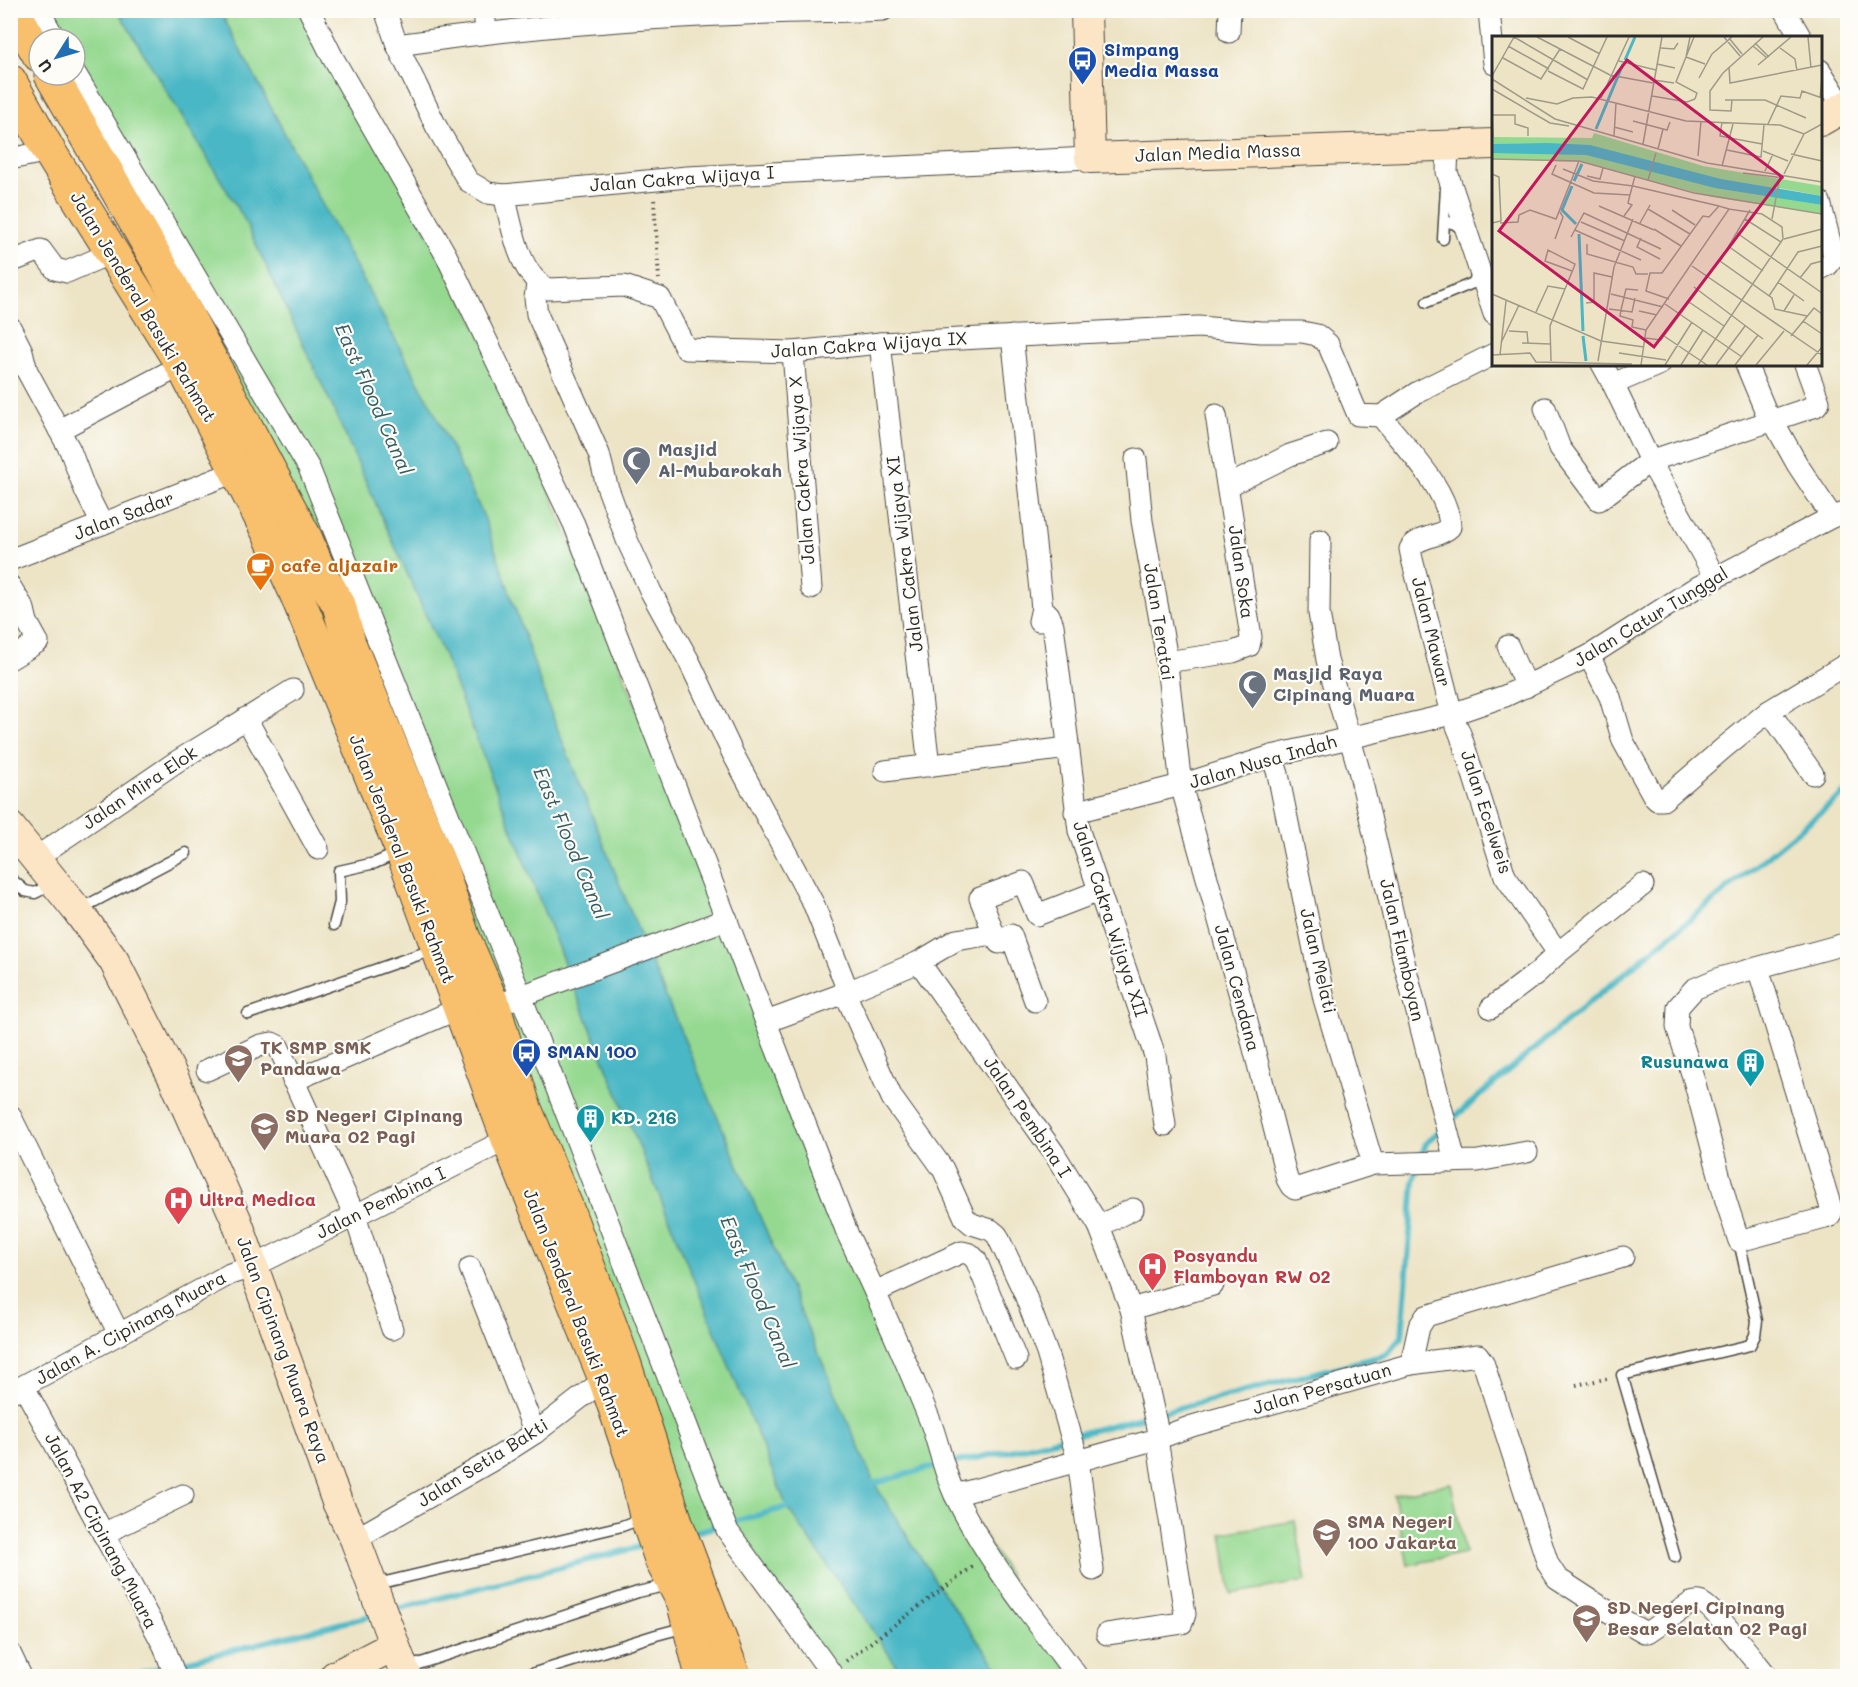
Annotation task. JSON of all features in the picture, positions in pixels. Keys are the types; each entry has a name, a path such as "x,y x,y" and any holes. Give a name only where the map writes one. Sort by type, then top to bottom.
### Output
{"main road":[{"path":"21,11 28,27"},
{"name":"Jalan Jenderal Basuki Rahmat","path":"10,81 111,254 182,365 295,591 402,851 508,1139 605,1379 635,1467 667,1546 734,1677"},
{"name":"Jalan Jenderal Basuki Rahmat","path":"58,87 175,292 306,539 320,573 339,605 349,643 440,866 463,936 507,1001 521,1100 566,1206 620,1351 667,1546 700,1668 706,1677"}],"street":[{"path":"309,10 333,58 446,255 574,524 722,922 766,1022 848,1234 899,1344 939,1447 951,1485 988,1555 1077,1677"},
{"name":"Jalan Cakra Wijaya I","path":"385,10 397,45 436,126 468,181 488,193 504,195 653,179 1090,158"},
{"path":"484,10 486,32"},
{"path":"397,45 626,16 883,10"},
{"path":"1086,10 1090,158"},
{"path":"1228,32 1230,10"},
{"path":"1489,10 1492,42"},
{"path":"1785,10 1800,36"},
{"path":"21,11 40,27"},
{"path":"1822,73 1837,111"},
{"path":"83,87 309,468 507,1001 528,1016 727,1530 831,1674"},
{"name":"Jalan Media Massa","path":"1090,158 1447,158 1492,145"},
{"path":"10,159 49,151"},
{"path":"1447,158 1492,307"},
{"path":"504,195 523,262 537,284 548,288 624,286 660,298"},
{"path":"1822,206 1834,257 1822,268"},
{"path":"10,262 41,250 55,269 67,272 111,254"},
{"path":"537,284 535,298 537,314 599,454 607,486 627,540 651,592 689,661 733,754 814,905 846,992 892,1098 944,1169 965,1218 979,1228 994,1232 1008,1256 1047,1353 1073,1448 1093,1570"},
{"name":"Jalan Cakra Wijaya IX","path":"660,298 687,350 794,352 880,343 1198,327 1261,332 1302,332 1317,335 1328,344 1358,415 1381,416"},
{"path":"10,327 22,351 27,371 70,450 102,524"},
{"name":"Jalan Cakra Wijaya XII","path":"1012,336 1042,608 1049,615 1053,625 1061,749 1079,831 1155,1056 1165,1125"},
{"name":"Jalan Cakra Wijaya XI","path":"880,343 929,766"},
{"name":"Jalan Cakra Wijaya X","path":"794,352 811,588"},
{"path":"1381,416 1418,392 1492,355"},
{"path":"59,430 182,365"},
{"path":"1603,366 1650,461 1715,577"},
{"path":"1613,384 1655,366"},
{"path":"1747,366 1766,412 1797,464 1840,514"},
{"path":"1545,408 1560,448 1599,500 1650,461 1816,406 1819,402 1806,366"},
{"name":"Jalan Soka","path":"1166,662 1233,652 1249,646 1251,637 1216,415"},
{"name":"Jalan Mawar","path":"1381,416 1434,481 1450,522 1448,530 1414,543 1410,549 1452,714"},
{"path":"1228,486 1290,455 1327,443"},
{"name":"Jalan Teratai","path":"1136,459 1142,521 1166,662 1181,785"},
{"name":"Jalan Sadar","path":"10,560 237,471"},
{"name":"Jalan Catur Tunggal","path":"1452,714 1505,696 1589,656 1715,577 1840,514"},
{"name":"Jalan Flamboyan","path":"1320,540 1319,613 1327,660 1351,737 1404,966 1440,1098 1452,1158"},
{"path":"10,586 24,609 27,622 38,642 10,659"},
{"path":"1508,646 1526,687"},
{"path":"1589,656 1610,698 1623,741 1657,800 1663,800 1769,711 1848,663"},
{"name":"Jalan Mira Elok","path":"34,858 176,762 293,690"},
{"path":"1769,711 1813,774"},
{"name":"Jalan Nusa Indah","path":"1075,812 1181,785 1272,756 1452,714"},
{"name":"Jalan Ecelweis","path":"1452,714 1505,876 1558,953"},
{"path":"246,718 318,849"},
{"path":"885,771 1061,749"},
{"name":"Jalan Melati","path":"1272,756 1278,774 1324,999 1373,1164"},
{"name":"Jalan Cendana","path":"1181,785 1244,1010 1287,1179 1295,1189 1373,1164"},
{"name":"Jalan Cipinang Muara Raya","path":"10,827 77,910 114,961 174,1080 236,1219 254,1266 337,1502 355,1539 388,1641"},
{"path":"1035,1001 1011,935 999,943 993,934 980,898 1023,882 1037,915 1099,891"},
{"path":"1491,1008 1643,885"},
{"path":"507,1001 722,922"},
{"path":"766,1022 919,962 956,940 993,934"},
{"path":"1758,968 1832,1211 1830,1216 1825,1218 1739,1241 1677,1028 1678,1007 1694,989 1720,978 1848,943"},
{"name":"Jalan Pembina I","path":"919,962 1053,1153 1099,1227 1131,1309 1156,1427 1185,1620 1171,1626 1107,1634"},
{"path":"293,1081 460,1008"},
{"path":"207,1070 261,1045 272,1043 278,1046 355,1216 392,1329"},
{"path":"10,1115 119,1334"},
{"name":"Jalan Pembina I","path":"254,1266 508,1139"},
{"path":"1373,1164 1452,1158 1478,1161 1527,1152"},
{"path":"1099,1227 1133,1209"},
{"path":"875,1292 963,1252 970,1254 976,1260 1016,1359"},
{"path":"1411,1364 1419,1326 1426,1316 1623,1257"},
{"name":"Jalan A. Cipinang Muara","path":"17,1390 230,1274 254,1266"},
{"path":"470,1268 536,1433"},
{"path":"1131,1309 1213,1285"},
{"name":"Jalan Persatuan","path":"951,1485 1073,1448 1156,1427 1192,1426 1411,1364 1478,1355 1483,1362 1548,1564 1557,1578 1644,1632 1648,1632 1696,1602 1703,1603 1729,1629 1767,1677"},
{"name":"Jalan Setia Bakti","path":"355,1539 536,1433 605,1379"},
{"name":"Jalan A2 Cipinang Muara","path":"17,1390 103,1534 164,1646 174,1677"},
{"path":"103,1534 183,1495"},
{"path":"335,1677 388,1641"},
{"path":"10,1653 21,1677"}],"lane":[{"path":"1443,239 1447,158"},
{"path":"1427,302 1473,283 1478,274 1463,231 1455,224 1445,221"},
{"path":"334,925 340,902 339,871 375,863 402,851"},
{"path":"77,910 186,853"},
{"path":"10,878 26,891 35,893 54,883"},
{"path":"248,1014 438,948"},
{"path":"1675,1557 1622,1375 1750,1345 1758,1321 1739,1241"},
{"path":"622,1526 667,1546 627,1596 388,1641 622,1526"},
{"path":"525,1677 656,1635 689,1627"}],"path":[{"path":"653,179 660,298"},
{"path":"1576,1385 1622,1375"},
{"path":"831,1674 975,1565"}],"green space":[{"path":"13,11 311,11 504,378 947,1476 1072,1676 832,1676 723,1525 681,1536 402,771 81,87 87,87 87,27 28,27"},
{"path":"1451,1483 1465,1553 1408,1565 1394,1495"},
{"path":"1295,1521 1306,1581 1231,1594 1222,1533"}],"water":[{"name":"East Flood Canal","path":"118,11 220,11 433,409 484,517 548,705 646,950 874,1483 943,1593 1004,1676 904,1676 787,1507 570,978 444,656 333,408 243,217"}],"waterway":[{"path":"1449,1122 1575,1014 1848,790"},
{"path":"868,1485 928,1468 1019,1449 1386,1355 1402,1337 1414,1180 1426,1143 1442,1129"},
{"path":"692,1533 795,1505"},
{"path":"389,1611 647,1545"},
{"path":"128,1676 374,1615"}],"place":[{"name":"Simpang Media Massa","path":"1083,86"},
{"name":"Masjid Al-Mubarokah","path":"637,486"},
{"name":"cafe aljazair","path":"260,592"},
{"name":"Masjid Raya Cipinang Muara","path":"1252,710"},
{"name":"SMAN 100","path":"526,1078"},
{"name":"TK SMP SMK Pandawa","path":"239,1084"},
{"name":"Rusunawa","path":"1750,1088"},
{"name":"KD. 216","path":"590,1144"},
{"name":"SD Negeri Cipinang Muara 02 Pagi","path":"264,1152"},
{"name":"Ultra Medica","path":"178,1226"},
{"name":"Posyandu Flamboyan RW 02","path":"1152,1292"},
{"name":"SMA Negeri 100 Jakarta","path":"1326,1558"},
{"name":"SD Negeri Cipinang Besar Selatan 02 Pagi","path":"1586,1644"}]}
